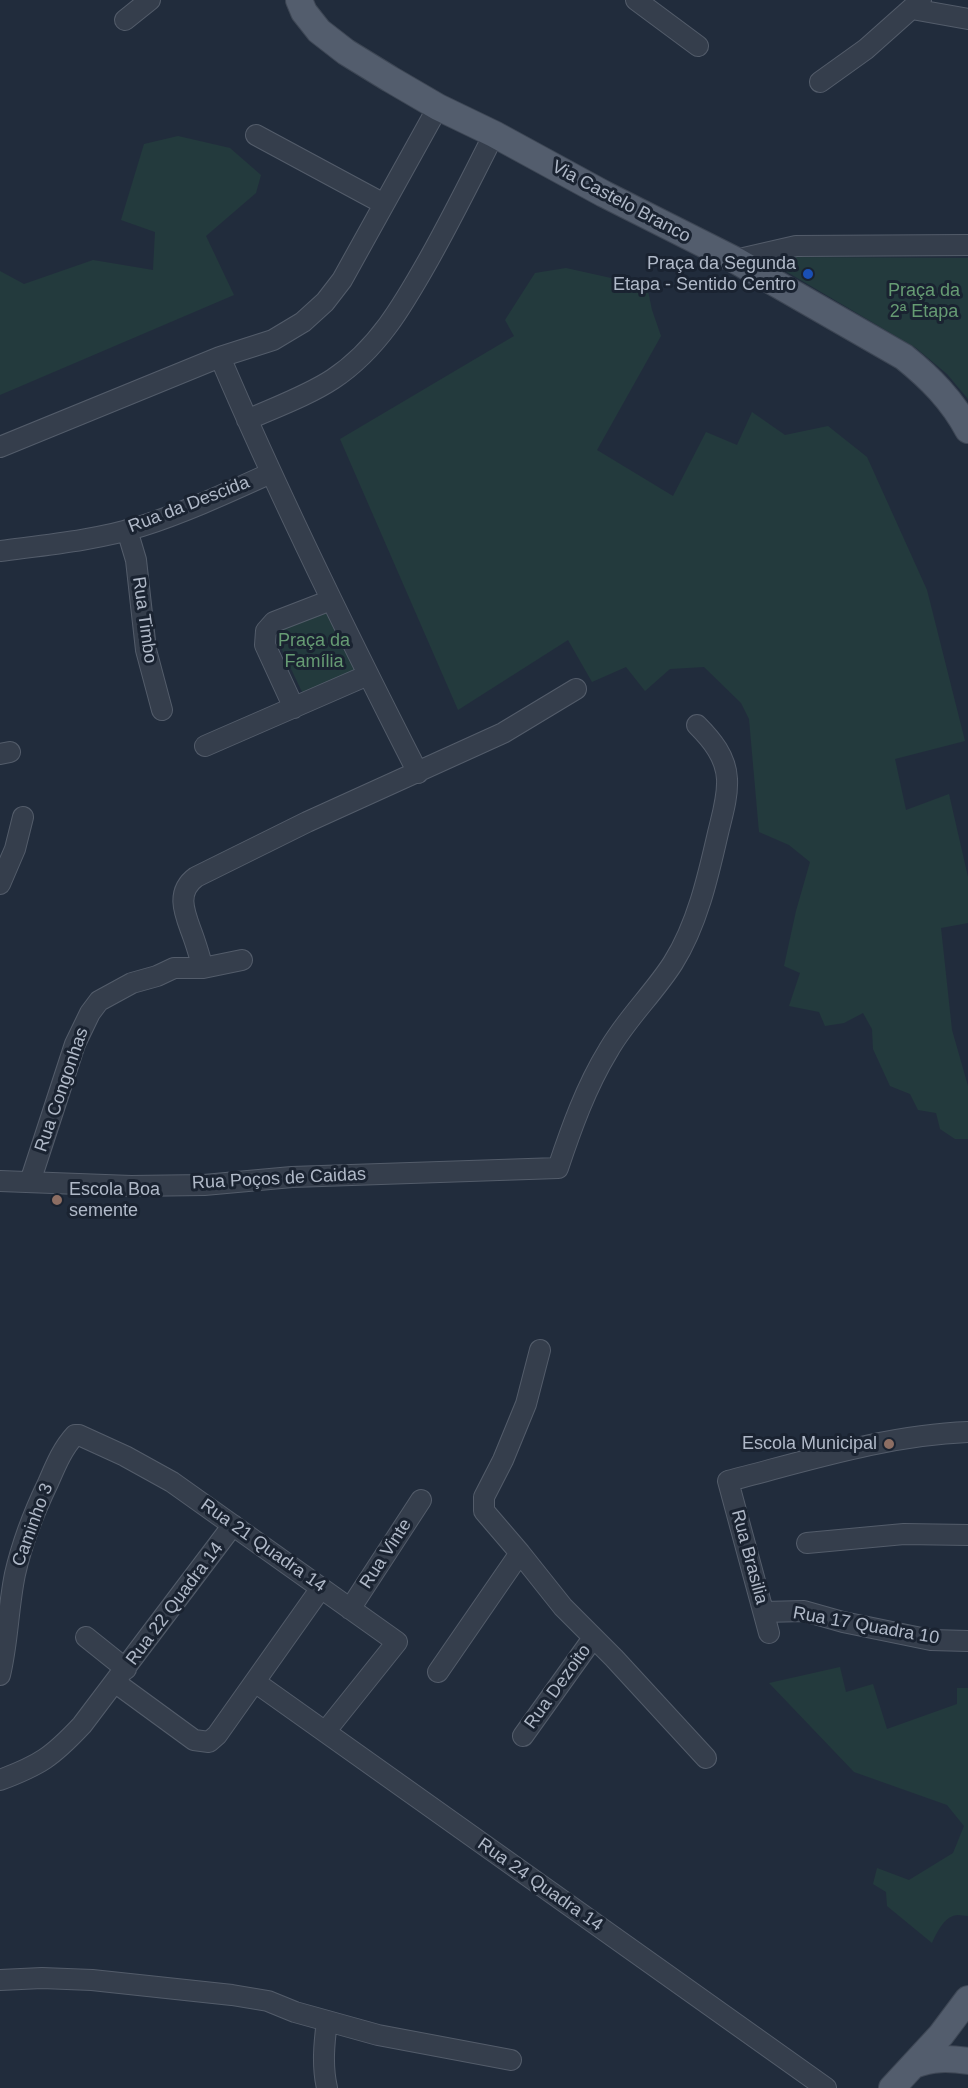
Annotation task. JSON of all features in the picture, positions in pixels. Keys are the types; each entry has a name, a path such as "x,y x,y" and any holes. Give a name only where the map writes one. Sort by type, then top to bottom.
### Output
{"main road":[{"name":"Via Castelo Branco","path":"299,0 304,12 319,31 346,52 438,106 735,260 904,357 926,374 950,401 968,430"},
{"path":"892,2088 941,2035 966,2002"},
{"path":"966,2002 958,2029 960,2041 968,2053"},
{"path":"914,2065 938,2059 968,2061"}],"street":[{"path":"125,20 150,0"},
{"path":"636,0 698,46"},
{"path":"820,82 866,49 916,5 968,19"},
{"path":"0,447 220,357 273,340 303,322 326,302 342,280 438,106"},
{"path":"247,420 308,393 333,379 357,361 377,341 412,289 494,134"},
{"path":"256,135 384,204"},
{"path":"735,260 796,246 968,245"},
{"path":"220,357 271,473 331,600 418,773"},
{"name":"Rua da Descida","path":"0,551 127,530 177,513 271,473"},
{"name":"Rua Timbo","path":"127,530 136,560 146,650 162,710"},
{"path":"294,708 265,645 266,631 274,622 331,600"},
{"path":"205,746 368,675"},
{"path":"203,968 186,918 183,895 189,881 307,822 503,733 576,689"},
{"name":"Rua Poços de Caidas","path":"0,1181 131,1186 204,1185 292,1177 558,1168 595,1074 608,1049 673,963 690,932 712,861 724,808 727,779 722,756 710,738 697,725"},
{"path":"1,878 15,849 23,817"},
{"path":"193,937 174,968 203,968 242,960"},
{"name":"Rua Congonhas","path":"30,1182 75,1044 90,1013 99,1001 132,983 157,976 174,968"},
{"path":"540,1350 526,1404 483,1503 484,1511 563,1607 614,1658 706,1758"},
{"name":"Rua Brasilia","path":"769,1633 728,1481 826,1456 924,1435 968,1432"},
{"name":"Caminho 3","path":"0,1675 16,1572 42,1495 67,1446 75,1435 79,1435 125,1456"},
{"name":"Rua 21 Quadra 14","path":"125,1456 172,1482 397,1642 325,1732"},
{"name":"Rua Vinte","path":"350,1609 421,1500"},
{"name":"Rua 22 Quadra 14","path":"0,1780 32,1768 60,1749 121,1676 233,1525"},
{"path":"807,1543 904,1534 968,1535"},
{"path":"438,1672 520,1553"},
{"path":"86,1637 121,1676 194,1740 209,1742 217,1735 321,1588"},
{"name":"Rua 17 Quadra 10","path":"764,1612 804,1611 843,1622 931,1640 968,1641"},
{"name":"Rua Dezoito","path":"523,1736 593,1638"},
{"name":"Rua 24 Quadra 14","path":"255,1682 826,2088"},
{"path":"0,1980 42,1978 92,1980 232,1995 268,2001 378,2035 511,2060"},
{"path":"327,2021 324,2048 324,2075 327,2088"}],"green space":[{"path":"178,136 230,148 261,175 256,193 206,236 234,295 0,395 0,271 24,284 93,260 153,270 155,232 121,220 144,144"},
{"name":"Praça da 2ª Etapa","path":"788,257 968,258 968,399 947,374 916,348 782,269 780,264"},
{"path":"566,268 647,286 661,336 597,450 673,496 706,432 737,445 752,412 785,435 828,426 867,457 927,590 965,741 895,759 906,810 949,794 968,877 968,923 941,928 952,1030 968,1086 968,1139 955,1139 940,1129 936,1113 918,1110 910,1094 890,1086 873,1049 872,1029 863,1013 844,1023 825,1026 819,1012 789,1006 800,973 784,966 810,862 789,845 759,832 749,719 741,703 704,667 670,669 645,691 626,667 592,682 568,640 458,710 340,439 514,336 505,320 535,273"},
{"name":"Praça da Família","path":"326,608 355,669 303,694 274,633"},
{"path":"840,1667 846,1692 873,1684 887,1729 957,1704 957,1688 968,1688 968,1916 958,1915 949,1918 942,1925 932,1943 887,1906 886,1892 873,1884 877,1868 909,1880 953,1853 964,1826 947,1805 854,1772 769,1683"}],"place":[{"name":"Praça da Segunda Etapa - Sentido Centro","path":"808,274"},
{"name":"Escola Boa semente","path":"57,1200"},
{"name":"Escola Municipal","path":"889,1444"}]}
